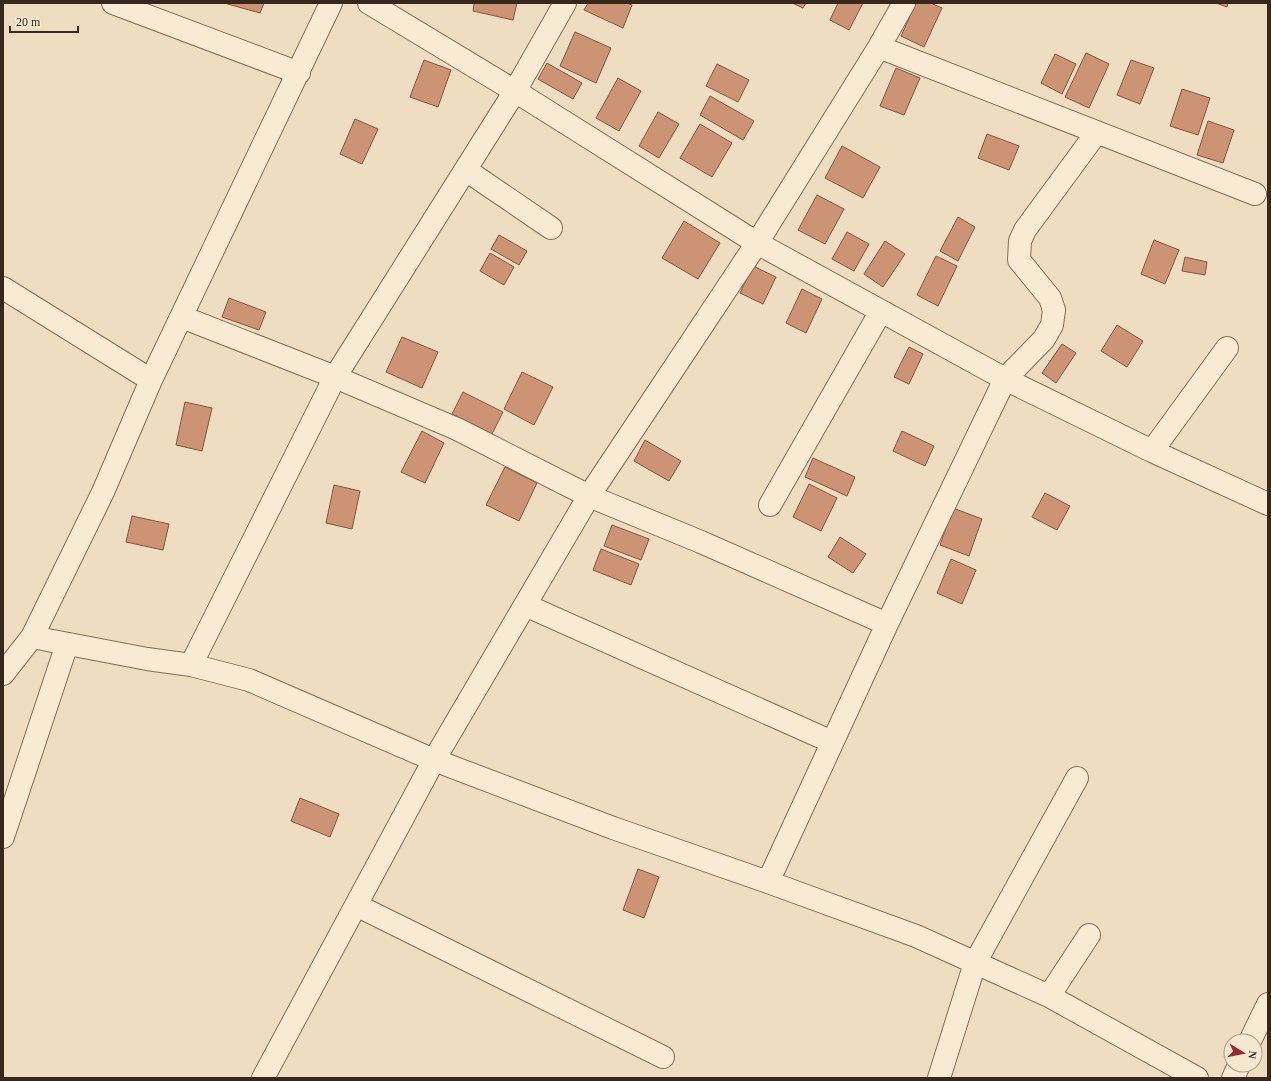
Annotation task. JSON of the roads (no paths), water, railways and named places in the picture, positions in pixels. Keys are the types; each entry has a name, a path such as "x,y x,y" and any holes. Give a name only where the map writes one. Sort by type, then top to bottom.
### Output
{"street":[{"path":"113,3 299,73"},
{"path":"3,673 32,637 103,492 151,380 299,73 331,3"},
{"path":"369,3 515,91 757,243 1005,379 1152,451 1268,504"},
{"path":"191,665 335,376 515,91 565,3"},
{"path":"263,1078 434,760 589,496 757,243 879,47 904,3"},
{"path":"879,47 1255,194"},
{"path":"768,882 887,624 1005,379 1044,339 1052,325 1055,317 1050,298 1019,260 1020,241 1025,230 1096,132"},
{"path":"466,170 552,228"},
{"path":"3,288 151,380"},
{"path":"770,505 881,311"},
{"path":"182,317 335,376 457,429 589,496 701,542 887,624"},
{"path":"1152,451 1228,348"},
{"path":"525,605 832,742"},
{"path":"32,637 191,665 249,680 434,760 613,828 916,936 1049,996 1197,1078"},
{"path":"3,837 67,644"},
{"path":"939,1078 975,963 1077,778"},
{"path":"356,905 663,1057"},
{"path":"1049,996 1089,934"},
{"path":"1254,1033 1268,1004"}]}
